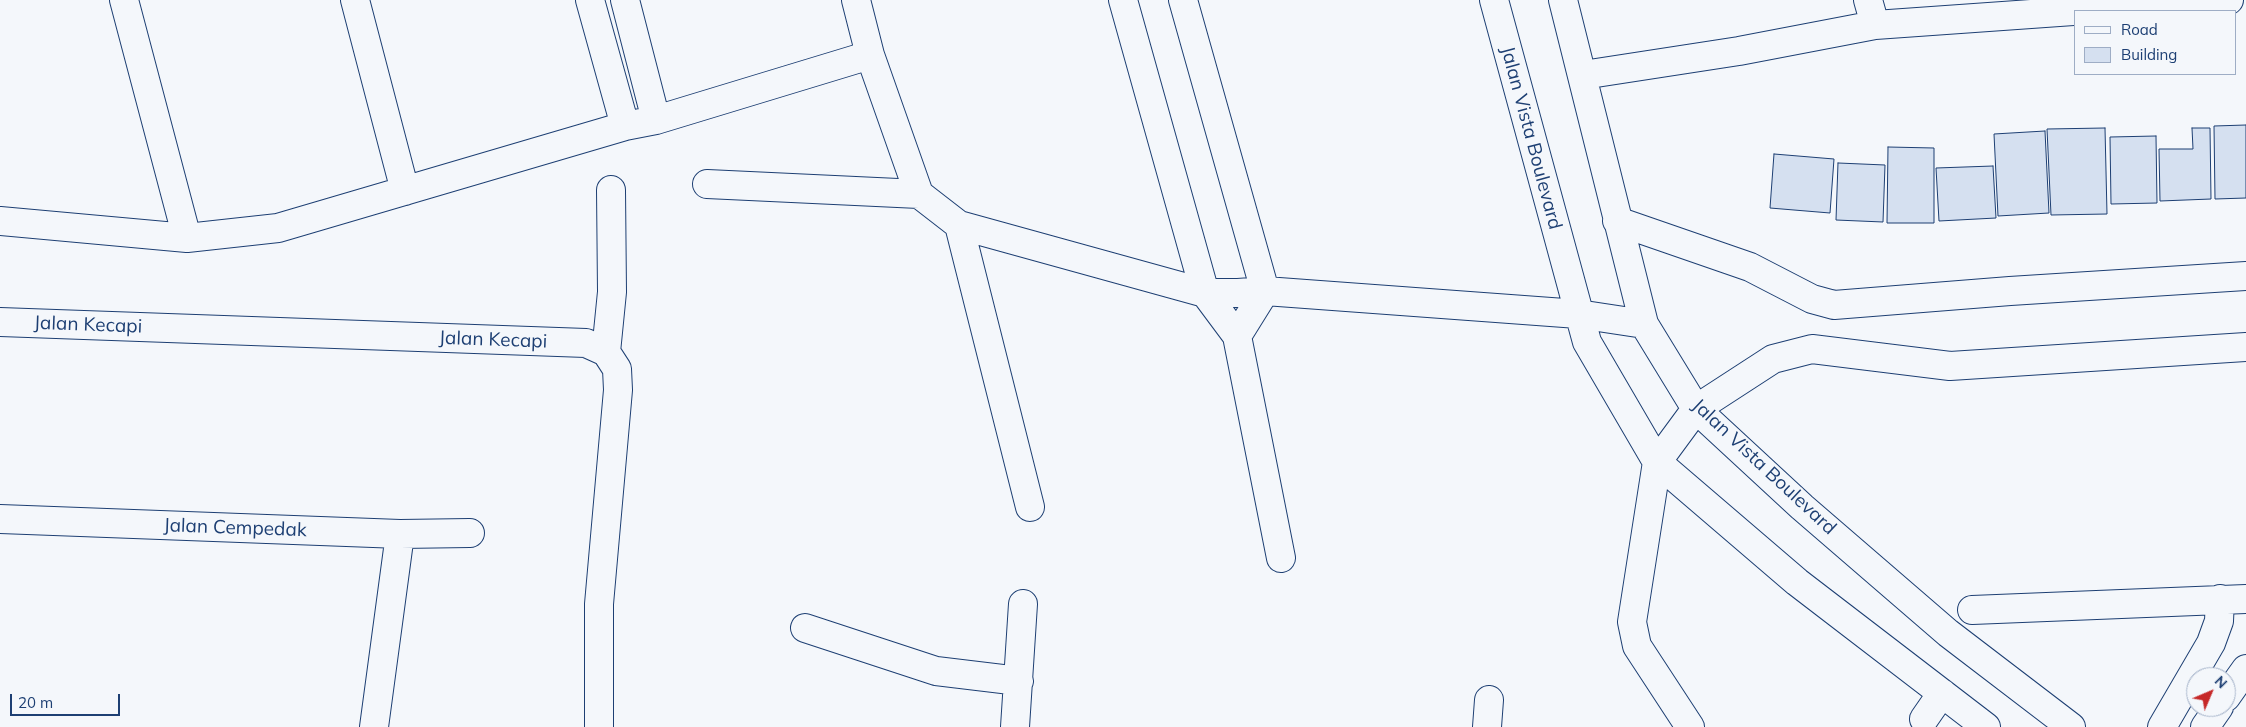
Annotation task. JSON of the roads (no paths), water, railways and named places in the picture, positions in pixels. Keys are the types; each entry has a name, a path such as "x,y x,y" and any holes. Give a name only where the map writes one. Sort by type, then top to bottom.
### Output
{"street":[{"path":"124,0 186,238"},
{"path":"355,0 404,191"},
{"path":"590,0 625,126"},
{"path":"625,0 656,120"},
{"path":"856,0 870,55 919,194 959,225 1205,293 1238,293 1265,290 1578,314 1644,324"},
{"path":"1123,0 1205,293 1237,336 1281,558"},
{"path":"1183,0 1265,290 1237,336"},
{"name":"Jalan Vista Boulevard","path":"1494,0 1587,342 1657,462 1797,582 1986,727"},
{"name":"Jalan Vista Boulevard","path":"1563,0 1644,324 1696,409 1802,506 1948,633 2071,727"},
{"path":"1583,75 1739,51 1871,13 2229,0"},
{"path":"0,221 186,238 278,228 625,126 656,120 870,55"},
{"path":"707,184 919,194"},
{"path":"599,727 599,604 618,390 616,369 606,352 612,292 611,190"},
{"path":"1617,221 1750,267 1812,299 1834,305 2010,291 2246,276"},
{"path":"959,225 1030,507"},
{"name":"Jalan Kecapi","path":"0,322 586,343 606,352"},
{"path":"1690,727 1637,646 1632,622 1657,462 1696,409 1772,359 1812,349 1950,366 2246,347"},
{"name":"Jalan Cempedak","path":"0,519 400,534 470,533"},
{"path":"374,727 400,534"},
{"path":"1972,610 2233,599"},
{"path":"2162,727 2211,643 2219,621 2233,599"},
{"path":"1015,727 1023,604"},
{"path":"805,628 936,672 1019,681"},
{"path":"2236,683 2246,669"},
{"path":"1924,719 1942,693"},
{"path":"1488,700 1488,727"}]}
